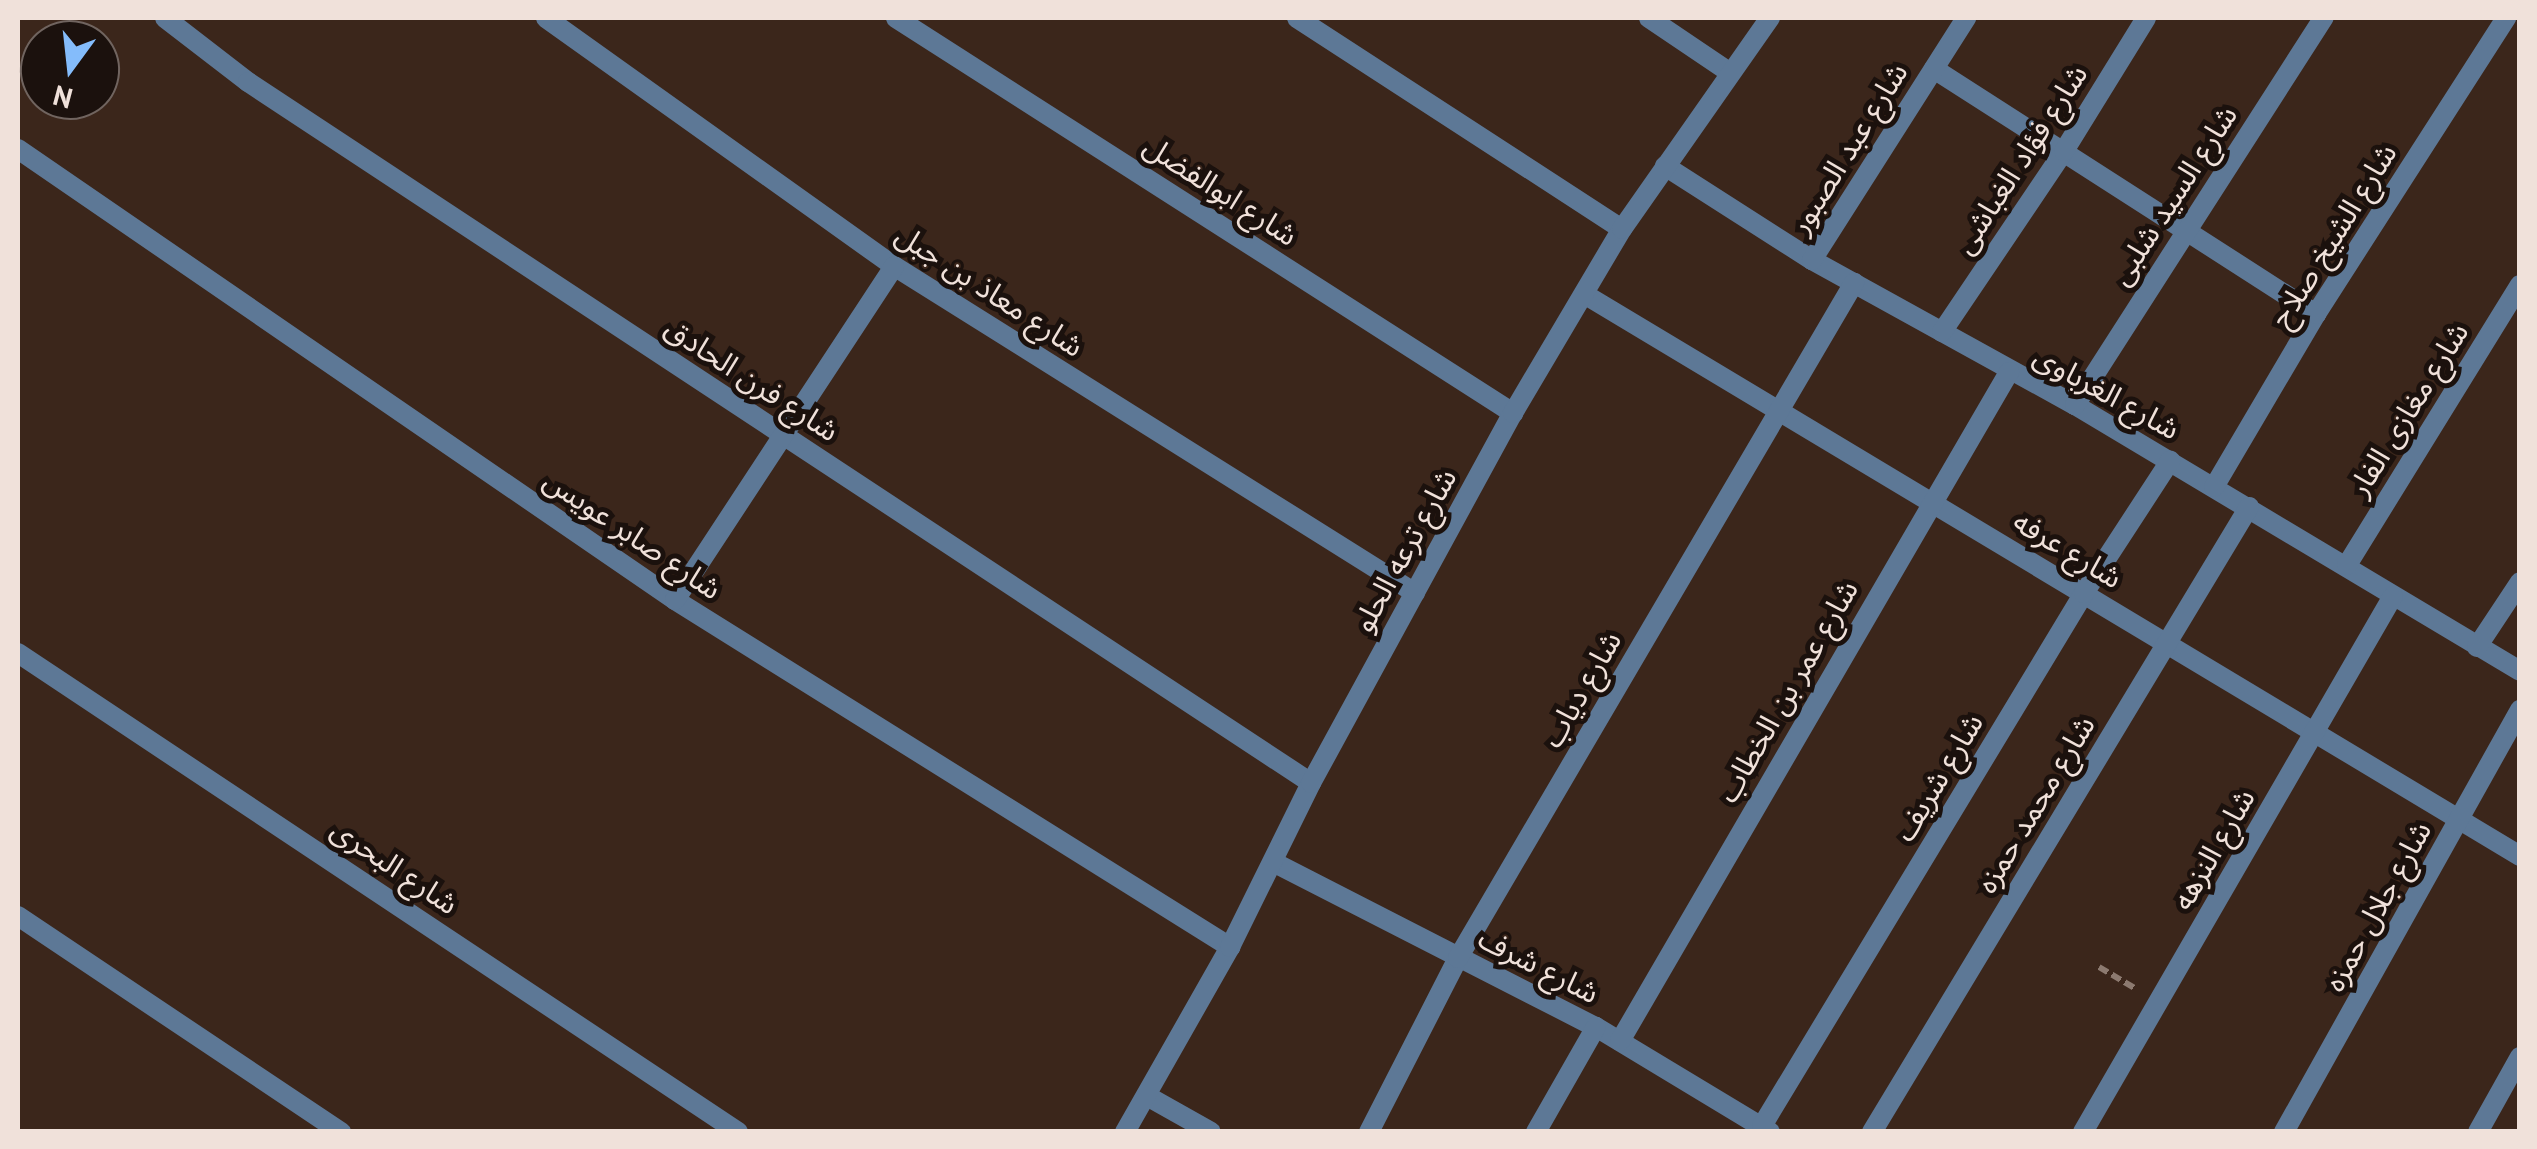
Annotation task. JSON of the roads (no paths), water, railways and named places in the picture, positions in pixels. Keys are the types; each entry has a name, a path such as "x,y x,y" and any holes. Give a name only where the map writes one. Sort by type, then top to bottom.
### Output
{"street":[{"name":"شارع فرن الحادق","path":"165,18 248,82 1311,783"},
{"name":"شارع معاذ بن جبل","path":"546,18 894,266 1415,593"},
{"name":"شارع ابوالفضل","path":"896,18 1513,413"},
{"path":"1296,18 1622,229"},
{"path":"1649,18 1729,72"},
{"name":"شارع ترعه الحلو","path":"1125,1132 1230,948 1311,783 1513,413 1622,229 1770,18"},
{"name":"شارع عبد الصبور","path":"1812,260 1966,18"},
{"name":"شارع فؤاد الغباشى","path":"1942,332 2064,151 2146,18"},
{"name":"شارع السيد شلبى","path":"2076,405 2323,18"},
{"name":"شارع الشيخ صلاح","path":"2214,487 2316,314 2506,18"},
{"path":"1934,69 2316,314"},
{"name":"شارع صابر عويس","path":"18,149 675,600 1230,948"},
{"name":"شارع الغرباوى","path":"1664,166 1812,260 2008,372 2076,405 2520,671"},
{"path":"675,600 894,266"},
{"name":"شارع دياب","path":"1369,1132 1458,958 1854,283"},
{"name":"شارع مغازى الفار","path":"2347,565 2520,285"},
{"name":"شارع عرفه","path":"1584,294 1780,408 2166,645 2317,730 2520,856"},
{"name":"شارع عمر بن الخطاب","path":"1620,1041 2008,372"},
{"name":"شارع شريف","path":"1755,1127 2084,593 2170,462"},
{"name":"شارع محمد حمزه","path":"1872,1132 2248,507"},
{"path":"2478,647 2520,582"},
{"name":"شارع النزهه","path":"2083,1132 2392,596"},
{"name":"شارع البحرى","path":"18,653 738,1132"},
{"name":"شارع جلال حمزه","path":"2284,1132 2520,710"},
{"name":"شارع شرف","path":"1275,863 1596,1027 1755,1127"},
{"path":"18,916 341,1132"},
{"path":"1536,1132 1596,1027"},
{"path":"2478,1132 2520,1057"},
{"path":"1147,1096 1212,1132"}]}
